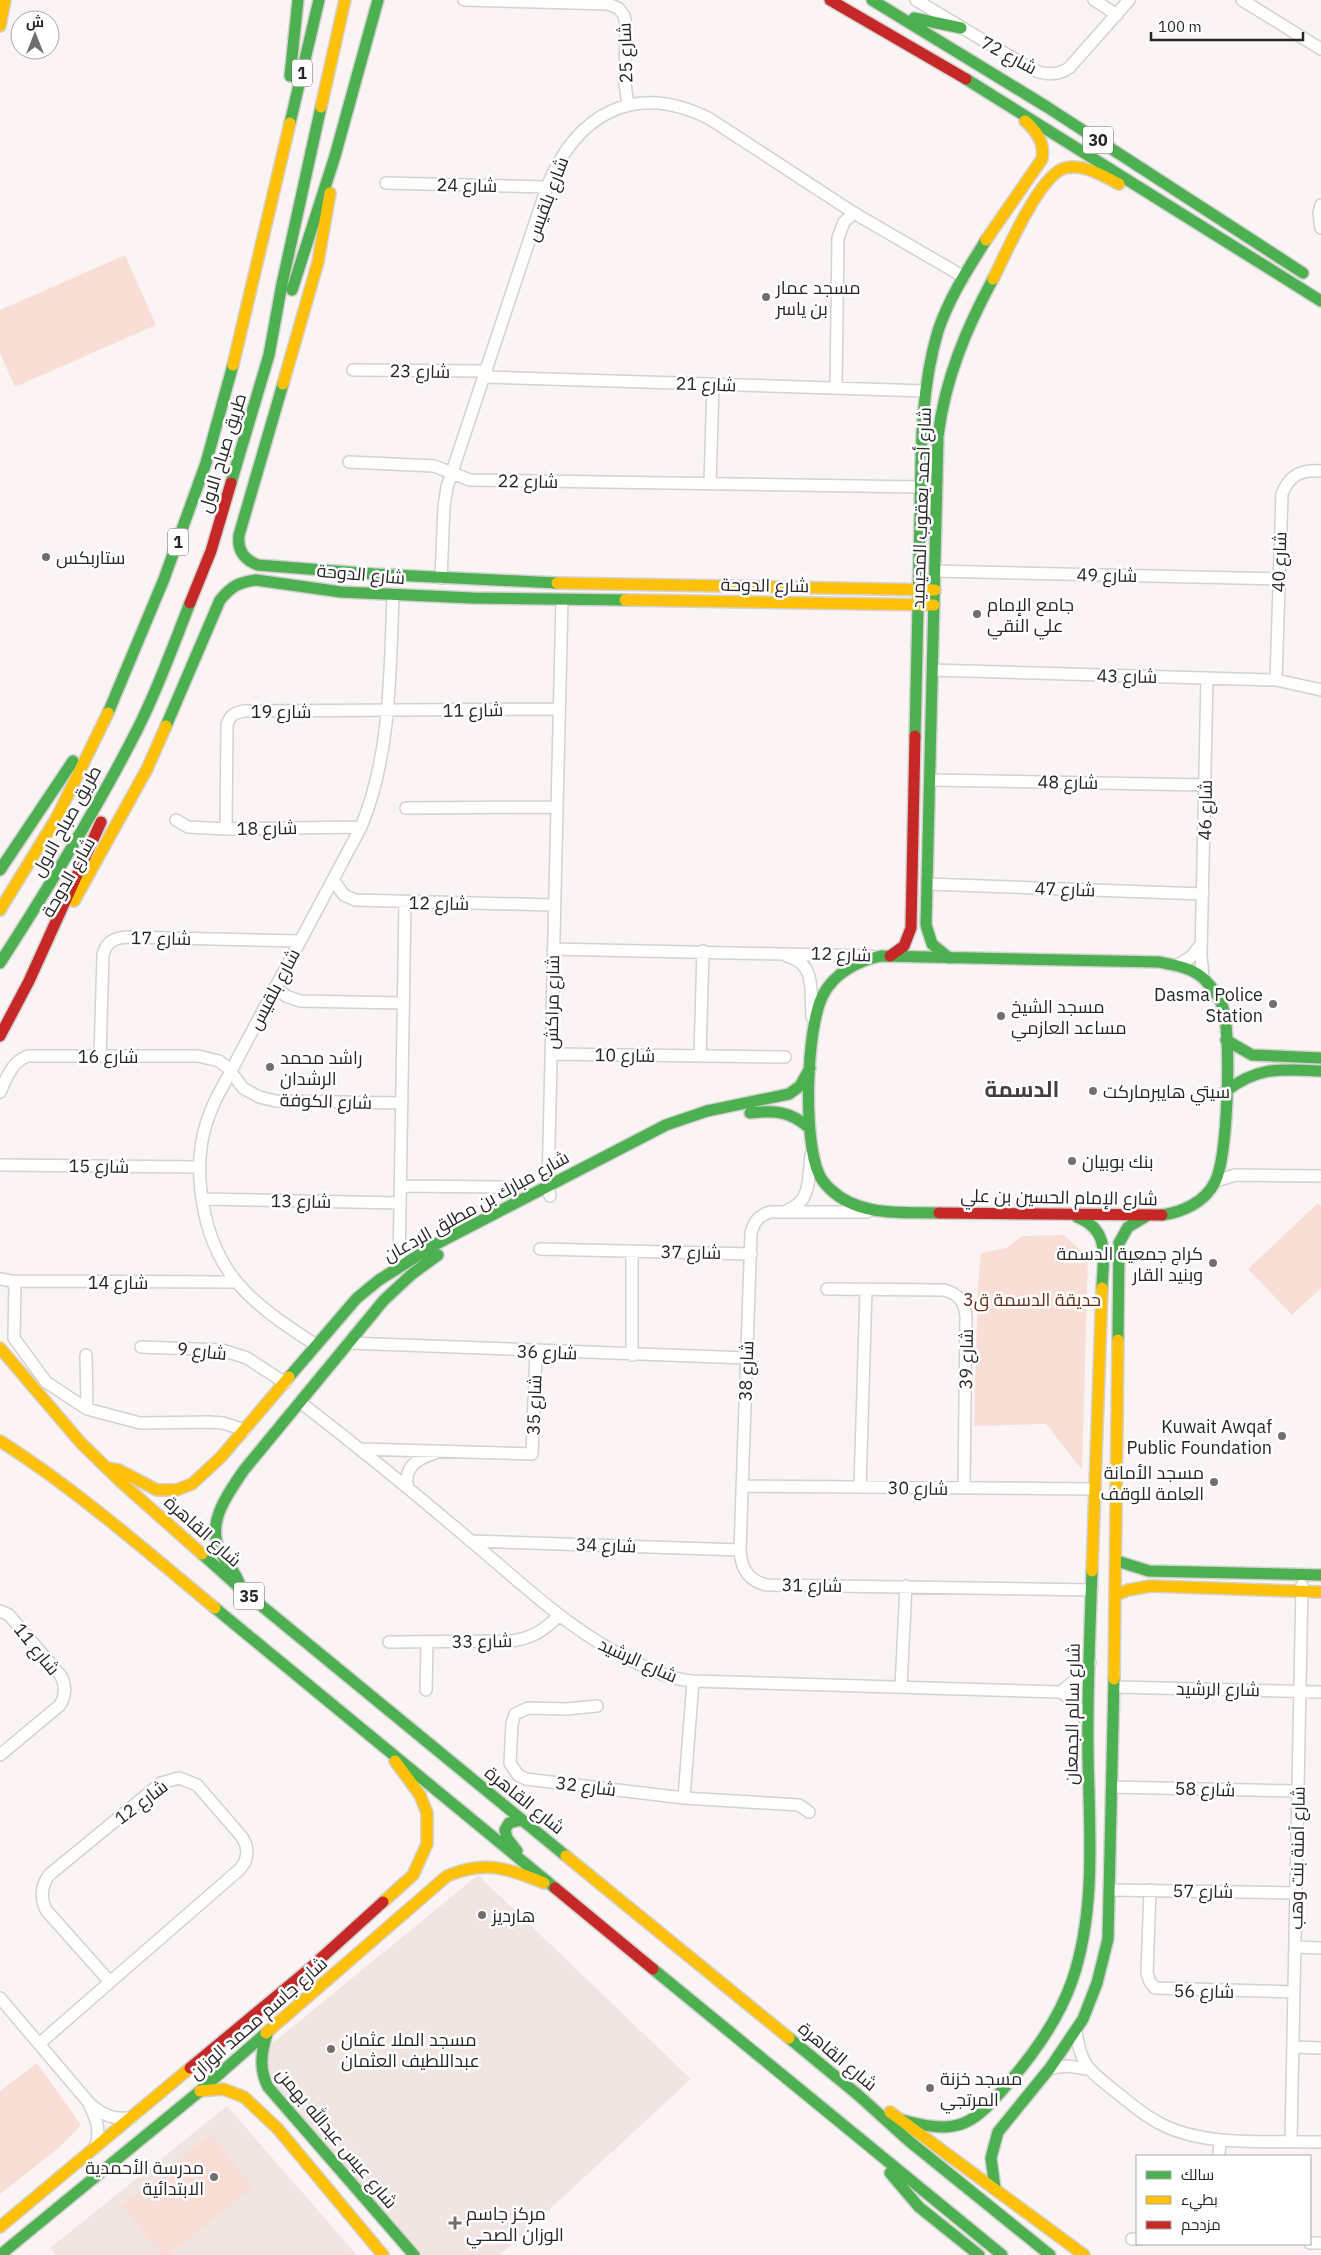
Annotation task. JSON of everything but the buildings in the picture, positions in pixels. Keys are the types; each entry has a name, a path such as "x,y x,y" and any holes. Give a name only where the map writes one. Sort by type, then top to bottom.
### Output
{"main road":[{"path":"0,26 5,0"},
{"path":"285,146 298,0"},
{"name":"طريق صباح الاول","path":"0,910 58,817 106,718 164,580 206,463 237,349 318,0"},
{"name":"طريق صباح الاول","path":"0,963 54,880 92,816 138,728 165,667 211,550 269,355 282,284 345,0"},
{"path":"269,355 335,156 378,0"},
{"name":"30","path":"830,0 983,89 1321,301"},
{"name":"30","path":"872,0 1047,107 1313,279"},
{"path":"888,10 932,23 961,28"},
{"name":"شارع أحمد يعقوب المحيميد","path":"885,956 904,946 911,928 920,487 926,391 932,356 939,329 964,277 993,229 1040,163 1043,151 1042,142 1033,128 983,89"},
{"name":"شارع الدوحة","path":"335,156 318,262 238,541 242,556 252,564 330,572 473,580 720,587 935,590"},
{"name":"شارع أحمد يعقوب المحيميد","path":"949,958 934,948 928,937 927,884 939,422 947,384 964,338 1012,242 1046,182 1056,171 1068,166 1082,167 1197,222"},
{"path":"993,229 1000,227 1006,229 1011,234 1012,242"},
{"path":"939,329 941,338 948,344 956,344 964,338"},
{"path":"324,589 320,585 321,576 330,572"},
{"name":"شارع الدوحة","path":"29,981 147,769 223,595 237,584 256,580 324,589 473,598 934,605"},
{"path":"473,580 478,584 479,589 473,598"},
{"path":"0,870 77,756 106,718"},
{"path":"0,1036 29,981 124,774 138,728"},
{"name":"شارع الإمام الحسين بن علي","path":"885,956 949,958 1159,962 1176,966 1203,978 1216,995 1223,1010 1226,1040 1222,1160 1216,1181 1204,1196 1188,1208 1169,1215 1148,1216 883,1212 859,1206 833,1192 819,1175 808,1128 812,1030 818,1003 826,989 835,979 859,962 885,956"},
{"path":"1226,1040 1252,1054 1321,1058"},
{"name":"شارع مبارك بن مطلق الردعان","path":"241,1589 236,1574 218,1549 215,1530 216,1517 222,1503 244,1470 384,1300 430,1259 678,1120 718,1108 789,1094 800,1086 811,1066"},
{"path":"1225,1092 1244,1077 1259,1071 1321,1071"},
{"name":"شارع مبارك بن مطلق الردعان","path":"107,1468 120,1470 129,1477 152,1488 176,1490 192,1484 221,1457 245,1430 357,1298 399,1267 438,1243 672,1133 706,1121 759,1111 778,1111 794,1115 808,1128"},
{"name":"شارع سالم الجمعان","path":"901,2119 937,2128 963,2125 982,2112 1002,2090 1053,2022 1068,1993 1082,1944 1087,1896 1088,1724 1103,1245 1101,1234 1096,1227 1072,1215"},
{"path":"995,2188 991,2168 995,2140 1003,2124 1050,2068 1076,2030 1088,2007 1106,1953 1110,1921 1115,1687 1119,1243 1122,1232 1128,1226 1148,1216"},
{"path":"371,1287 378,1290 384,1300"},
{"name":"شارع القاهرة","path":"0,1348 62,1423 107,1468 241,1589 857,2094 909,2141 1050,2255"},
{"path":"1096,1442 1102,1435 1108,1434 1113,1436 1117,1443"},
{"name":"35","path":"0,1441 44,1469 82,1498 391,1755 520,1858"},
{"path":"221,1457 222,1468 230,1475 236,1476 244,1470"},
{"path":"1117,1561 1149,1571 1321,1575"},
{"path":"1116,1595 1128,1590 1151,1586 1321,1592"},
{"name":"شارع جاسم محمد الوزان","path":"0,2227 346,1937 412,1875 427,1844 428,1823 420,1795 391,1755"},
{"path":"1089,1766 1095,1772 1103,1773 1112,1765"},
{"path":"521,1820 509,1823 505,1830 507,1838 517,1850 520,1858 1002,2255"},
{"name":"شارع جاسم محمد الوزان","path":"0,2255 200,2091 360,1954 439,1882 466,1868 486,1865 507,1868 556,1888"},
{"path":"346,1937 356,1942 360,1954"},
{"path":"1082,1944 1092,1954 1106,1953"},
{"path":"1075,1972 1088,1974 1097,1982"},
{"name":"شارع عيس عبدالله بهمن","path":"267,2034 261,2054 262,2074 268,2087 414,2255"},
{"path":"200,2091 223,2089 238,2093 278,2129 384,2255"},
{"path":"1002,2090 1008,2102 1021,2103"},
{"path":"857,2094 901,2119 1084,2255"},
{"path":"278,2129 276,2121 279,2115 287,2112 293,2114"},
{"path":"882,2157 894,2179 906,2193 978,2255"}],"street":[{"name":"شارع 25","path":"464,0 620,4 626,25 628,104"},
{"name":"شارع 72","path":"916,0 1031,69 1045,74 1056,74 1069,68 1129,0"},
{"path":"1094,0 1117,15"},
{"path":"1242,0 1321,49"},
{"name":"شارع بلقيس","path":"441,578 444,507 451,473 548,187 560,158 579,134 598,119 628,104 658,102 694,111 710,119 854,213 964,277"},
{"name":"شارع 24","path":"386,183 548,187"},
{"path":"1320,205 1321,228"},
{"path":"836,388 838,238 842,225 854,213"},
{"name":"شارع 23","path":"353,370 486,374"},
{"name":"شارع 21","path":"486,374 926,391"},
{"path":"710,484 713,384"},
{"name":"شارع 22","path":"349,462 429,465 470,480 920,487"},
{"name":"شارع 40","path":"1276,680 1282,494 1290,479 1298,473 1308,470 1321,470"},
{"name":"شارع 49","path":"935,571 1278,579"},
{"name":"شارع بلقيس","path":"316,1345 274,1316 236,1282 222,1264 214,1247 202,1199 199,1167 200,1143 204,1126 216,1099 360,827 376,781 386,711 393,594"},
{"name":"شارع مراكش","path":"549,1191 562,600"},
{"name":"شارع 43","path":"932,670 1276,680 1321,690"},
{"name":"شارع 46","path":"1203,978 1207,678"},
{"name":"شارع 11","path":"386,711 559,709"},
{"name":"شارع 19","path":"226,829 227,725 229,718 234,713 244,711 386,711"},
{"name":"شارع 48","path":"930,780 1205,785"},
{"path":"406,808 557,807"},
{"name":"شارع 18","path":"176,820 188,827 226,829 360,827"},
{"name":"شارع 12","path":"333,880 342,893 352,899 554,905"},
{"name":"شارع 47","path":"927,884 1203,894"},
{"path":"399,1267 405,902"},
{"name":"شارع 17","path":"100,1056 103,955 106,945 114,940 129,937 299,941"},
{"path":"1176,966 1191,957 1202,942"},
{"name":"شارع 12","path":"553,949 770,952 885,956"},
{"path":"700,1056 703,951"},
{"name":"شارع 12","path":"770,952 795,959 808,970 812,1030"},
{"path":"275,987 286,996 300,1001 403,1003"},
{"name":"شارع 10","path":"551,1054 784,1057"},
{"name":"شارع 16","path":"0,1092 13,1065 25,1057 204,1056 219,1061 231,1071"},
{"name":"شارع الكوفة","path":"231,1071 243,1088 270,1100 402,1103"},
{"name":"شارع 38","path":"781,1212 799,1204 804,1198 812,1151"},
{"path":"1222,1160 1235,1174"},
{"name":"شارع 15","path":"0,1165 199,1167"},
{"path":"1216,1181 1235,1174 1321,1176"},
{"path":"400,1186 502,1187"},
{"name":"شارع 13","path":"202,1199 400,1203"},
{"name":"شارع 38","path":"740,1550 751,1233 755,1221 767,1213 781,1212 883,1212"},
{"name":"شارع 37","path":"540,1249 751,1254"},
{"path":"632,1251 632,1355"},
{"name":"شارع 14","path":"0,1279 15,1282 236,1282"},
{"path":"15,1282 14,1338 46,1382 87,1409 140,1423 209,1422 245,1430"},
{"name":"شارع 39","path":"827,1290 944,1290 954,1293 963,1303 966,1317 964,1488"},
{"path":"860,1487 866,1290"},
{"name":"شارع 36","path":"348,1343 746,1358"},
{"name":"شارع 9","path":"141,1347 222,1350 247,1358 285,1383"},
{"name":"شارع 35","path":"360,1448 532,1454 536,1351"},
{"path":"86,1356 87,1409"},
{"name":"شارع الرشيد","path":"300,1402 360,1448 472,1541 558,1616 618,1654 666,1675 693,1681 1062,1692"},
{"name":"شارع 35","path":"408,1488 407,1475 412,1465 422,1458 439,1452"},
{"name":"شارع 30","path":"742,1486 1094,1489"},
{"name":"شارع 34","path":"472,1541 740,1550"},
{"name":"شارع 31","path":"740,1550 741,1564 746,1572 752,1578 764,1584 1092,1590"},
{"name":"شارع آمنة بنت وهب","path":"1291,2141 1302,1574"},
{"path":"901,1687 906,1586"},
{"name":"شارع 11","path":"0,1611 10,1615 61,1676 65,1688 60,1705 0,1754"},
{"name":"شارع 33","path":"388,1642 512,1641 524,1639 542,1631 558,1616"},
{"name":"شارع 33","path":"426,1690 427,1642"},
{"path":"1088,1724 1079,1708 1062,1692 1081,1675 1090,1662"},
{"path":"684,1798 693,1681"},
{"name":"شارع الرشيد","path":"1115,1687 1321,1692"},
{"name":"شارع 32","path":"597,1706 566,1709 528,1708 519,1711 513,1718 509,1758 514,1772 526,1779 684,1798 799,1805 809,1812"},
{"name":"شارع 12","path":"39,2044 240,1869 246,1858 246,1845 242,1837 196,1785 185,1779 173,1778 161,1783 49,1875 43,1886 42,1898 46,1910 110,1982"},
{"name":"شارع 58","path":"1112,1787 1298,1792"},
{"name":"شارع 57","path":"1110,1890 1296,1893"},
{"name":"شارع 56","path":"1150,1890 1148,1973 1150,1982 1155,1988 1294,1992"},
{"path":"1295,1948 1321,1948"},
{"path":"0,1998 90,2104 109,2116 120,2119 132,2117"},
{"path":"1076,2030 1079,2050 1087,2069 1146,2116 1160,2124 1191,2136 1220,2140 1321,2142"},
{"path":"1293,2047 1321,2048"},
{"path":"1050,2068 1068,2066 1087,2069"},
{"path":"90,2104 98,2127 98,2137 94,2149"},
{"path":"1219,2155 1220,2140"}],"shaded area":[{"path":"478,1875 691,2079 500,2255 421,2255 272,2082 263,2051"},
{"name":"مدرسة الأحمدية الابتدائية","path":"227,2106 357,2255 56,2255 50,2248"}],"green space":[{"path":"125,255 156,325 15,387 0,353 0,310"},
{"path":"1318,1203 1321,1207 1321,1288 1292,1315 1248,1269"},
{"name":"حديقة الدسمة ق3","path":"1064,1235 1088,1257 1082,1470 1046,1424 974,1426 978,1284 981,1253 1006,1248 1022,1236"},
{"path":"37,2063 81,2125 60,2147 0,2194 0,2091"},
{"path":"211,2135 253,2187 168,2255 162,2255 122,2206"}],"traffic: fast":[{"path":"290,76 298,0"},
{"path":"290,123 319,0"},
{"path":"292,290 335,156 378,0"},
{"path":"872,0 1047,107 1303,273"},
{"path":"914,18 961,28"},
{"path":"966,79 1321,301"},
{"path":"231,483 269,355 282,284 321,107"},
{"path":"915,736 921,448 928,377 932,354 942,319 959,284 986,240"},
{"path":"949,958 932,944 926,925 938,436 951,374 974,317 993,279"},
{"path":"108,713 164,579 206,463 233,365"},
{"path":"283,384 239,535 240,550 249,560 258,565 374,574 557,583"},
{"path":"166,726 220,600 228,591 244,582 256,580 341,592 473,598 625,600"},
{"path":"0,963 72,848 137,730 152,699 190,603"},
{"path":"0,870 73,761"},
{"path":"881,956 1159,962 1189,970 1205,980 1221,1003 1226,1027 1228,1073 1223,1149 1219,1169 1211,1189 1193,1205 1162,1215"},
{"path":"881,956 855,965 833,980 823,995 817,1011 810,1057 809,1084 810,1136 814,1158 825,1184 841,1198 854,1204 867,1209 882,1211 939,1213"},
{"path":"1226,1040 1252,1055 1321,1058"},
{"path":"289,1377 357,1298 379,1280 438,1243 666,1125 707,1111 789,1094 800,1086 810,1068"},
{"path":"1225,1092 1248,1077 1259,1073 1282,1070 1321,1071"},
{"path":"750,1113 781,1113 795,1118 808,1127"},
{"path":"1077,1217 1095,1229 1100,1237 1103,1246 1102,1288"},
{"path":"1118,1340 1119,1243 1128,1227 1145,1217"},
{"path":"241,1589 236,1575 222,1555 215,1533 220,1511 225,1500 244,1470 384,1300 412,1274 438,1255"},
{"path":"202,1554 241,1589 566,1856"},
{"path":"1117,1561 1149,1571 1321,1575"},
{"path":"902,2120 939,2127 964,2123 975,2117 998,2095 1038,2046 1054,2021 1072,1981 1080,1954 1085,1925 1090,1868 1088,1707 1092,1571"},
{"path":"215,1608 555,1888"},
{"path":"995,2188 991,2158 998,2132 1050,2068 1083,2019 1097,1983 1108,1939 1114,1679"},
{"path":"517,1851 507,1838 505,1830 509,1823 521,1820"},
{"path":"653,1969 1002,2255"},
{"path":"0,2255 200,2091 266,2033"},
{"path":"267,2034 263,2048 262,2067 268,2087 414,2255"},
{"path":"789,2038 857,2094 909,2141 1050,2255"},
{"path":"890,2173 919,2207 979,2255"}],"traffic: slow":[{"path":"0,26 5,0"},
{"path":"321,107 345,0"},
{"path":"986,240 1042,159 1043,153 1039,138 1025,121"},
{"path":"233,365 290,123"},
{"path":"993,279 1034,200 1055,174 1065,168 1079,167 1093,171 1119,184"},
{"path":"283,384 318,262 330,193"},
{"path":"557,583 935,590"},
{"path":"625,600 934,605"},
{"path":"0,910 57,817 108,713"},
{"path":"74,901 147,769 166,726"},
{"path":"1092,1571 1102,1288"},
{"path":"1114,1679 1118,1340"},
{"path":"0,1348 81,1443 121,1482 202,1554"},
{"path":"107,1468 119,1470 157,1490 176,1490 192,1484 221,1457 289,1377"},
{"path":"0,1441 83,1500 215,1608"},
{"path":"1116,1595 1128,1590 1151,1586 1321,1592"},
{"path":"383,1902 413,1875 427,1844 427,1813 420,1795 395,1761"},
{"path":"566,1856 789,2038"},
{"path":"266,2033 447,1876 473,1868 485,1867 508,1870 544,1883"},
{"path":"0,2227 190,2068"},
{"path":"200,2091 223,2089 244,2097 278,2129 383,2255"},
{"path":"890,2112 1084,2255"}],"traffic: jam":[{"path":"830,0 966,79"},
{"path":"190,603 211,551 231,483"},
{"path":"890,956 904,946 911,928 915,736"},
{"path":"0,1036 29,981 101,822"},
{"path":"939,1213 1162,1215"},
{"path":"555,1888 653,1969"},
{"path":"190,2068 308,1970 383,1902"}],"place":[{"name":"مسجد عمار بن ياسر","path":"766,297"},
{"name":"ستاربكس","path":"46,557"},
{"name":"جامع الإمام علي النقي","path":"977,614"},
{"name":"Dasma Police Station","path":"1273,1004"},
{"name":"مسجد الشيخ مساعد العازمي","path":"1001,1016"},
{"name":"راشد محمد الرشدان","path":"270,1067"},
{"name":"سيتي هايبرماركت","path":"1093,1091"},
{"name":"بنك بوبيان","path":"1072,1161"},
{"name":"كراج جمعية الدسمة وبنيد القار","path":"1213,1263"},
{"name":"Kuwait Awqaf Public Foundation","path":"1282,1436"},
{"name":"مسجد الأمانة العامة للوقف","path":"1214,1482"},
{"name":"هارديز","path":"482,1915"},
{"name":"مسجد الملا عثمان عبداللطيف العثمان","path":"331,2049"},
{"name":"مسجد خزنة المرتجي","path":"930,2088"},
{"name":"مدرسة الأحمدية الابتدائية","path":"214,2177"},
{"name":"مركز جاسم الوزان الصحي","path":"455,2223"}],"district":[{"name":"الدسمة","path":"1022,1088"}]}
